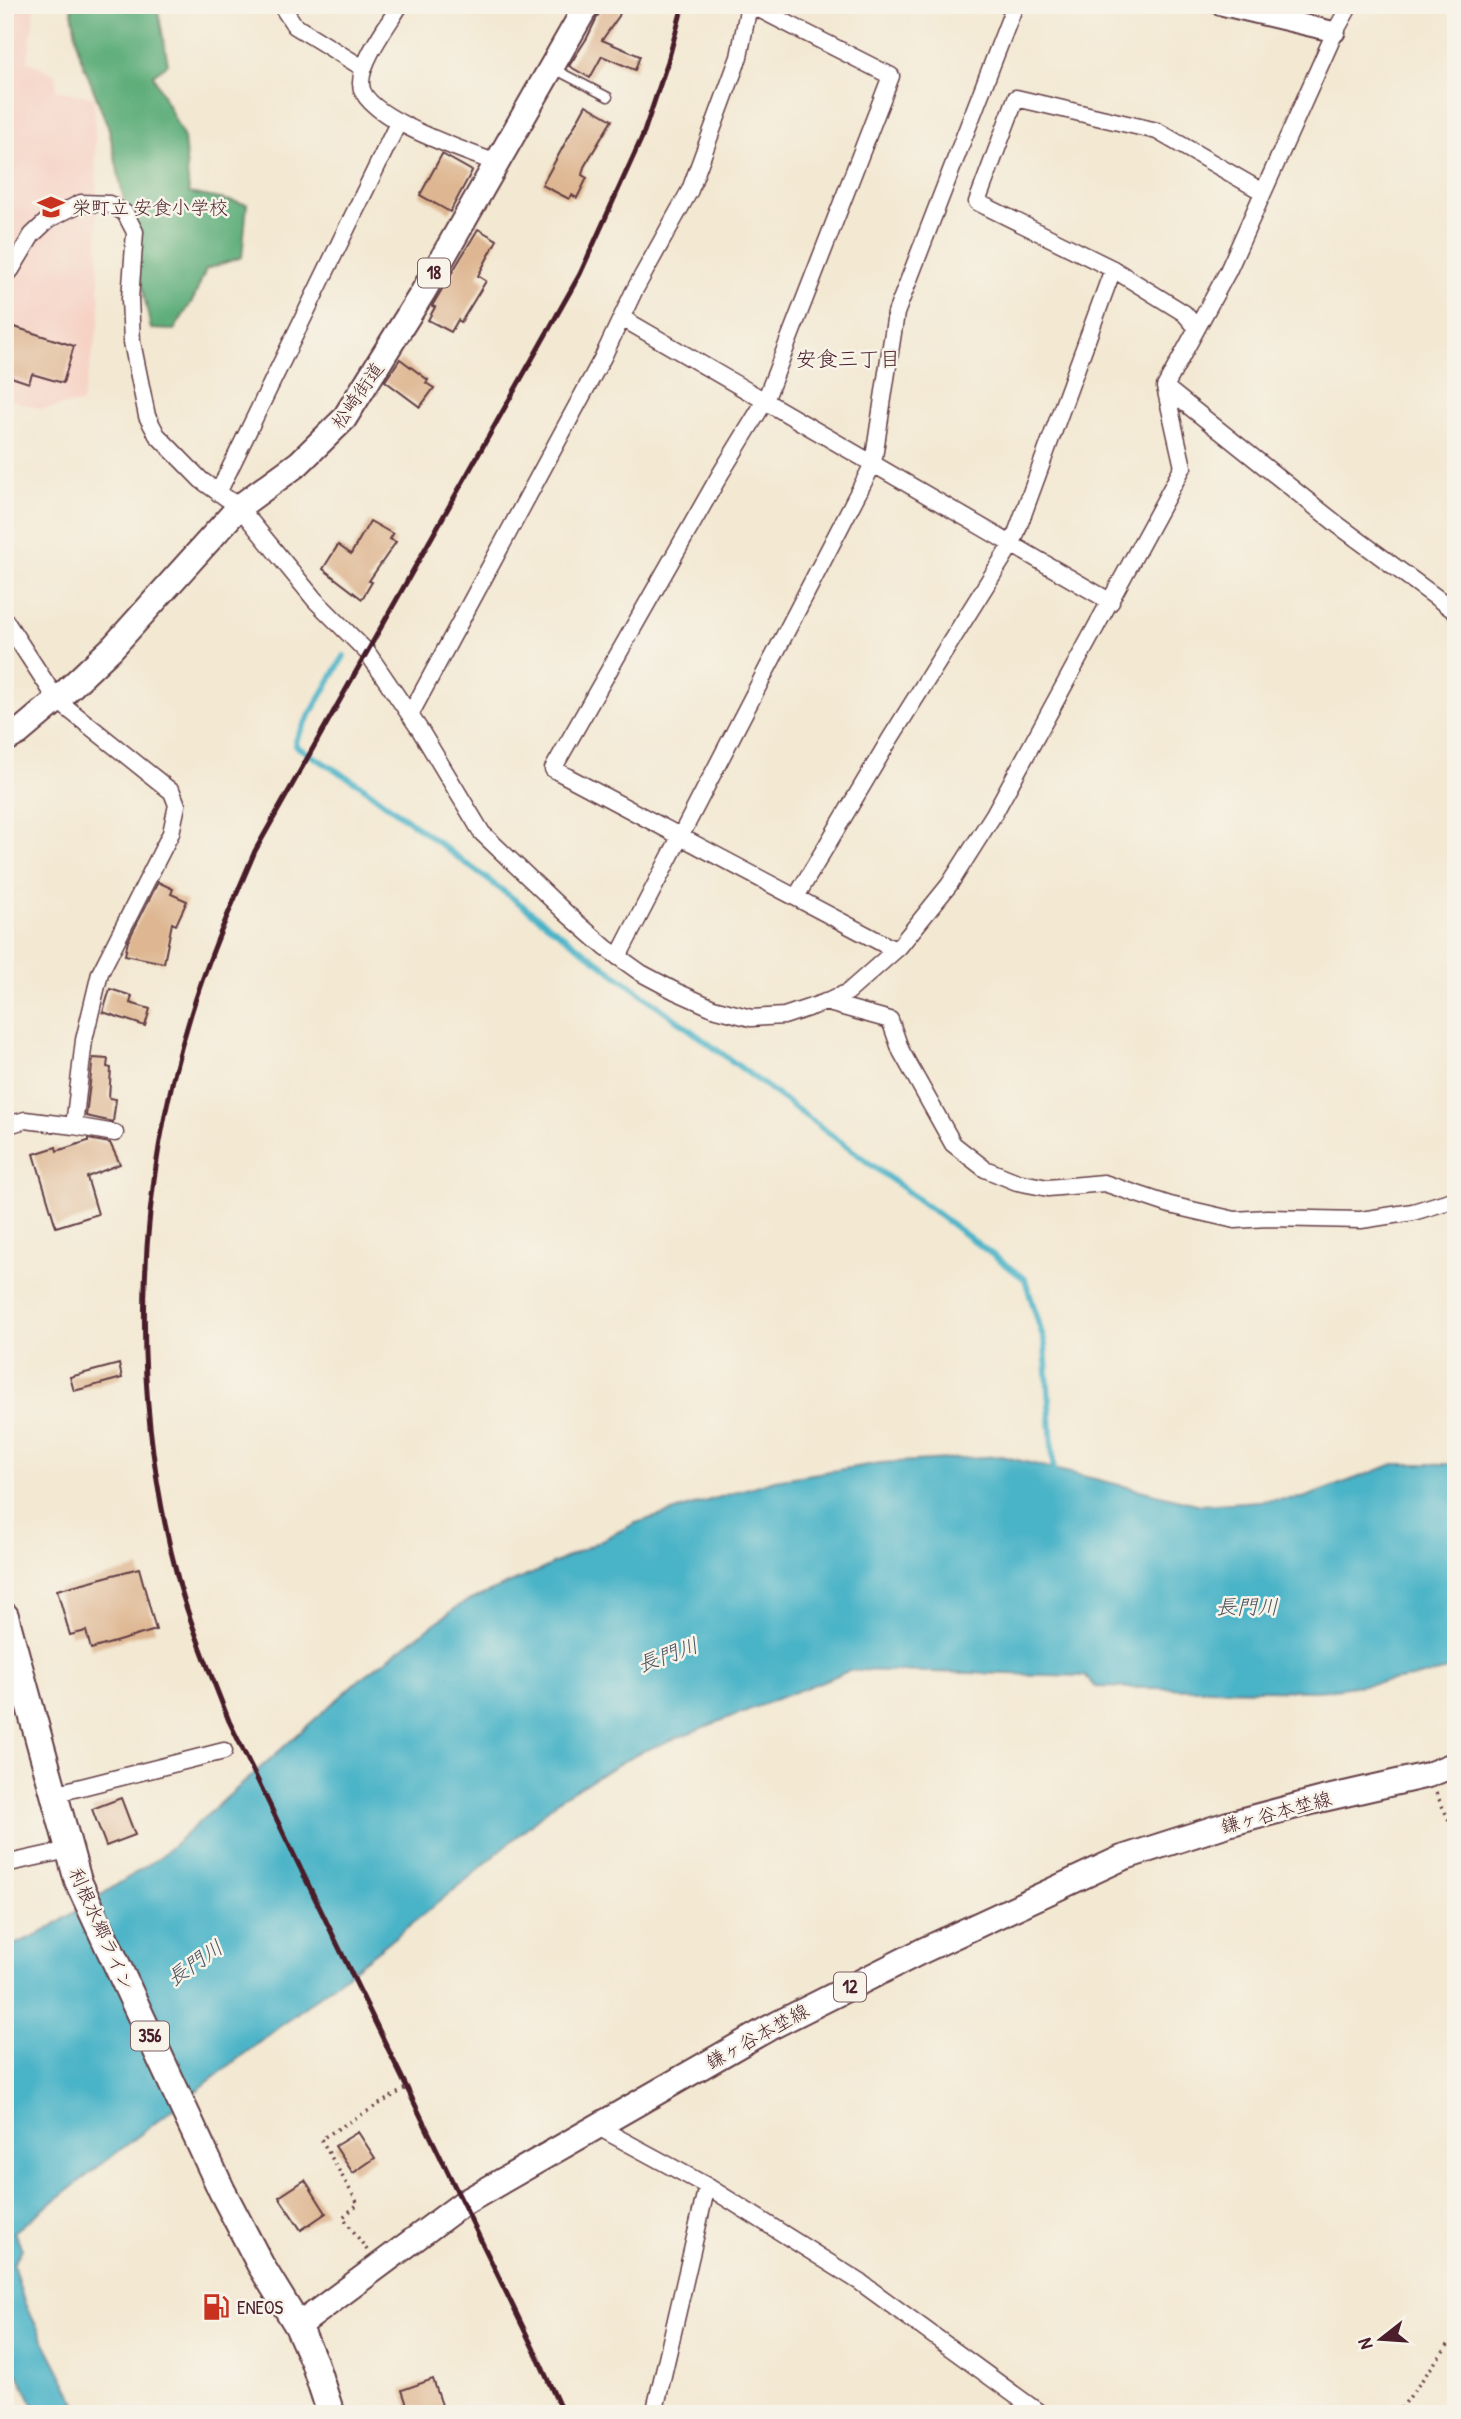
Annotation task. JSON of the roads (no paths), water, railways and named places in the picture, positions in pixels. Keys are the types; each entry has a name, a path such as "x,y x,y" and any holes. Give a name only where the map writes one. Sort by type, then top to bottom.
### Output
{"highway":[{"name":"利根水郷ライン","path":"5,1616 78,1881 222,2191 260,2264 298,2326 314,2362 331,2414"}],"main road":[{"name":"松崎街道","path":"5,740 18,733 57,700 112,648 239,507 299,463 344,419 423,292 587,5"},
{"name":"鎌ヶ谷本埜線","path":"298,2326 462,2204 769,2028 922,1951 1122,1858 1228,1824 1323,1798 1428,1775 1456,1765"}],"street":[{"path":"281,5 295,26 363,68"},
{"path":"400,5 363,68 360,85 366,99 398,123 496,163"},
{"path":"411,715 690,191 739,57 750,5 891,76 765,401 720,473 553,769 895,950"},
{"path":"618,957 873,464 896,313 1015,5"},
{"path":"1221,5 1335,32"},
{"path":"11,270 32,235 49,219 81,203 109,204 125,213 135,232 130,299 132,342 147,416 158,435 201,480 239,507 315,600 367,652 411,715 481,833 566,913 641,973 713,1008 751,1018 784,1016 848,992 895,950 926,915 970,854 1183,467 1165,387 1228,271 1335,32 1350,5"},
{"path":"1197,328 1184,313 1113,269 977,202 1017,98 1157,131 1263,192"},
{"path":"218,493 398,123"},
{"path":"796,897 897,727 1011,545 1113,269"},
{"path":"622,318 1111,602"},
{"path":"1165,387 1338,525 1456,612"},
{"path":"5,620 57,700 172,792 177,805 171,833 100,973 84,1040 74,1126"},
{"path":"825,1002 890,1020 901,1051 953,1144 985,1169 1017,1182 1048,1188 1104,1183 1170,1205 1235,1220 1361,1220 1413,1212 1456,1199"},
{"path":"5,1126 25,1120 115,1133"},
{"path":"54,1794 224,1751"},
{"path":"5,1864 68,1850"},
{"path":"598,2127 707,2186 860,2282 1041,2414"},
{"path":"654,2414 707,2186"}],"lane":[{"path":"552,67 608,97"}],"water":[{"name":"長門川","path":"1001,1456 1201,1505 1303,1498 1394,1464 1456,1464 1456,1668 1419,1677 1319,1691 1095,1687 1085,1676 851,1670 638,1753 562,1797 465,1881 386,1944 14,2232 22,2249 13,2264 24,2302 82,2414 38,2414 5,2349 5,1949 45,1931 160,1857 359,1680 461,1604 541,1570 636,1523 775,1480 881,1463"}],"waterway":[{"path":"344,656 295,741 296,746 362,786 1025,1279 1045,1344 1054,1475"}],"railway":[{"path":"563,2414 229,1721 203,1654 180,1587 163,1516 152,1444 146,1372 145,1300 149,1227 158,1156 172,1084 191,1014 229,912 255,851 580,274 643,135 668,61 683,5"}],"place":[{"name":"栄町立 安食小学校","path":"51,207"},
{"name":"ENEOS","path":"216,2307"}],"district":[{"name":"安食三丁目","path":"848,359"}]}
